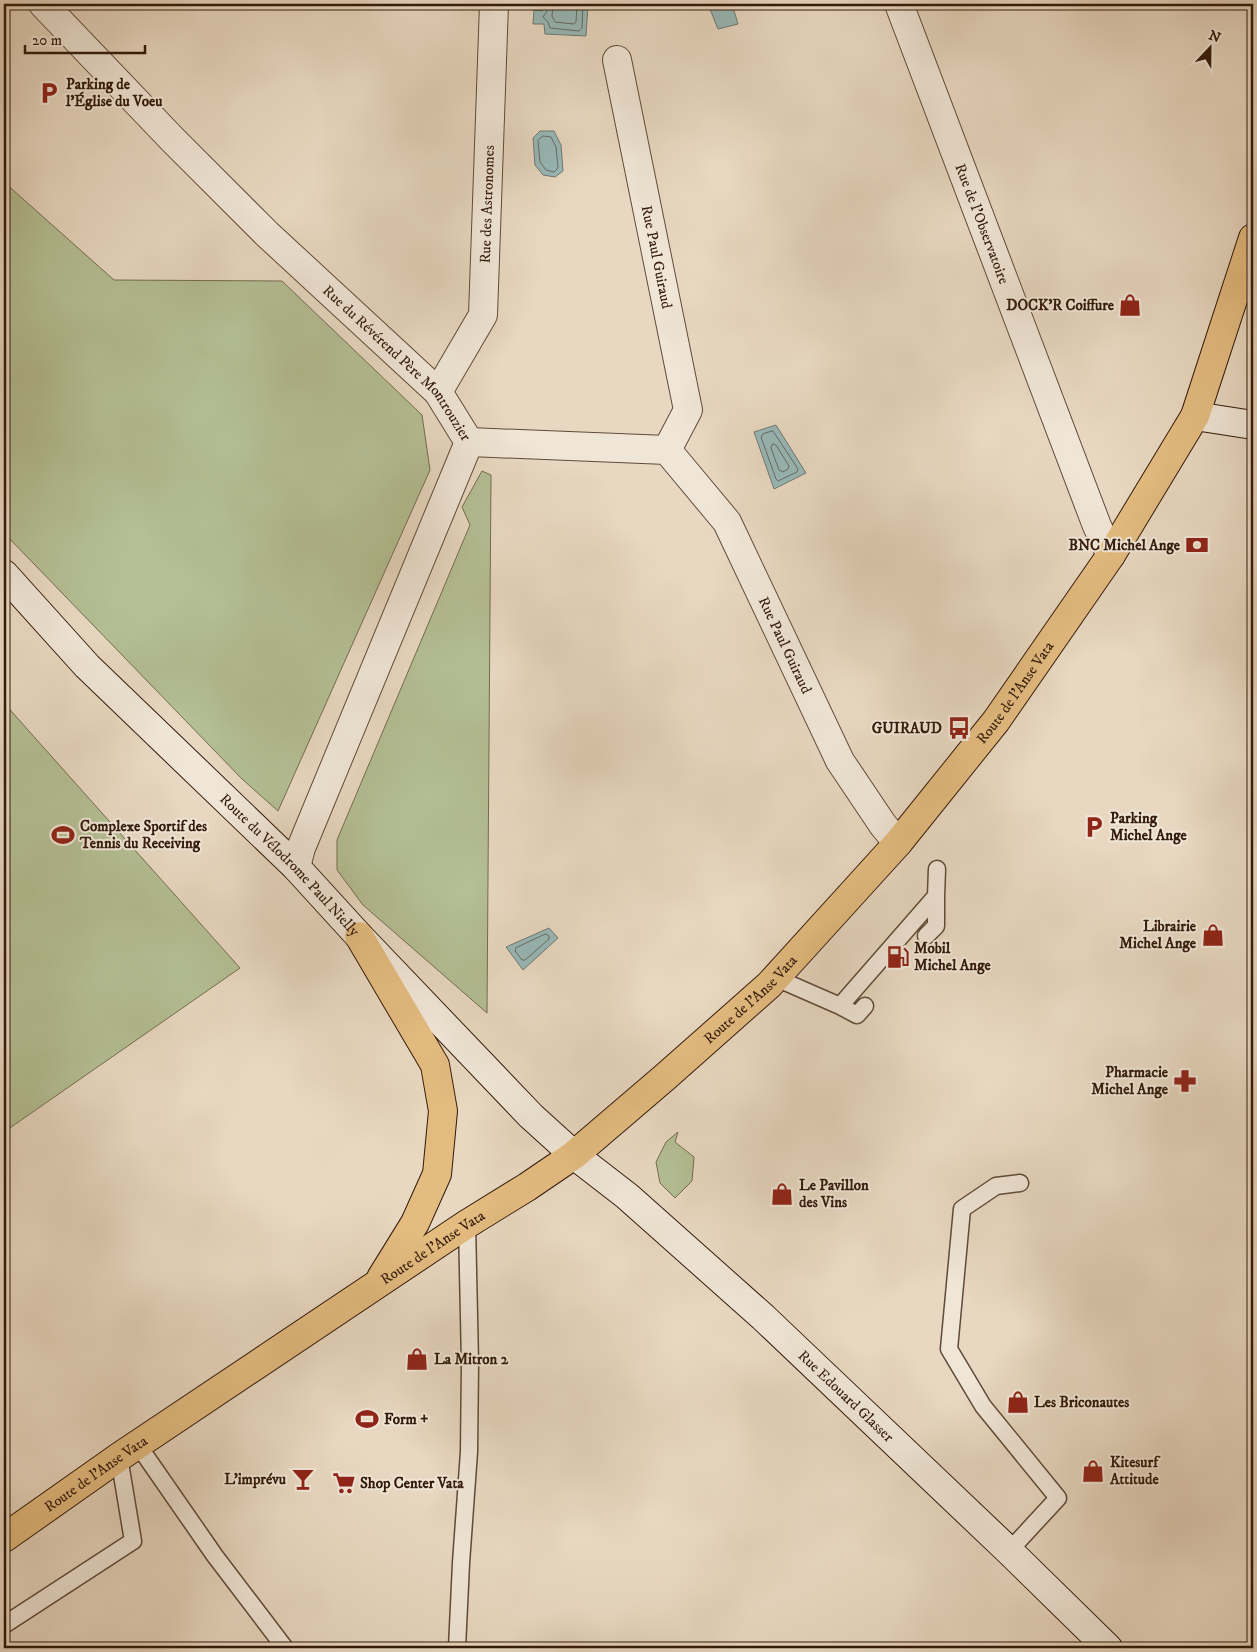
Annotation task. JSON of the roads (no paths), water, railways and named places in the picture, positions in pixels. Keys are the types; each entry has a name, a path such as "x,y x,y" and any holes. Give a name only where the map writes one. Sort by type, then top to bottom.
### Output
{"main road":[{"name":"Route de l'Anse Vata","path":"4,1538 128,1451 467,1224 574,1155 712,1037 776,978 898,843 996,721 1111,555 1196,416 1253,238"},
{"path":"359,936 435,1065 443,1111 437,1174 414,1223 376,1286"}],"street":[{"name":"Rue du Révérend Père Montrouzier","path":"43,4 173,140 267,234 438,392 469,442 301,848 296,866"},
{"name":"Rue des Astronomes","path":"438,392 483,315 494,4"},
{"name":"Rue de l'Observatoire","path":"899,4 1097,526 1111,555"},
{"name":"Rue Paul Guiraud","path":"617,60 688,410 667,450 727,522 840,761 883,825 898,843"},
{"path":"1196,416 1253,426"},
{"path":"469,442 667,450"},
{"name":"Route du Vélodrome Paul Nielly","path":"4,574 87,666 296,866 359,936 531,1116 574,1155"},
{"name":"Rue Edouard Glasser","path":"574,1155 627,1196 763,1317 1108,1648"}],"lane":[{"path":"926,936 936,926 937,869"},
{"path":"840,1006 936,896"},
{"path":"776,978 857,1015 865,1006"},
{"path":"1009,1551 1058,1498 983,1406 949,1348 962,1209 996,1186 1020,1183"},
{"path":"457,1648 460,1563 469,1442 470,1363 467,1224"},
{"path":"4,1625 133,1541 128,1451"},
{"path":"128,1451 215,1556 285,1648"}],"water":[{"path":"542,4 588,5 586,36 545,34 544,24 533,24 534,10 542,11"},
{"path":"708,4 732,4 738,24 718,29"},
{"path":"540,131 554,131 561,145 563,171 555,177 543,175 535,165 533,138"},
{"path":"776,425 806,473 774,489 754,432"},
{"path":"549,928 558,938 523,970 506,947"}],"place":[{"name":"Parking de l'Église du Voeu","path":"49,93"},
{"name":"DOCK'R Coiffure","path":"1130,305"},
{"name":"BNC Michel Ange","path":"1197,545"},
{"name":"GUIRAUD","path":"959,728"},
{"name":"Parking Michel Ange","path":"1094,827"},
{"name":"Complexe Sportif des Tennis du Receiving","path":"63,835"},
{"name":"Librairie Michel Ange","path":"1213,935"},
{"name":"Mobil Michel Ange","path":"898,957"},
{"name":"Pharmacie Michel Ange","path":"1185,1081"},
{"name":"Le Pavillon des Vins","path":"782,1194"},
{"name":"La Mitron 2","path":"417,1359"},
{"name":"Les Briconautes","path":"1018,1402"},
{"name":"Form +","path":"367,1419"},
{"name":"Kitesurf Attitude","path":"1093,1471"},
{"name":"L'imprévu","path":"303,1479"},
{"name":"Shop Center Vata","path":"344,1483"}]}
